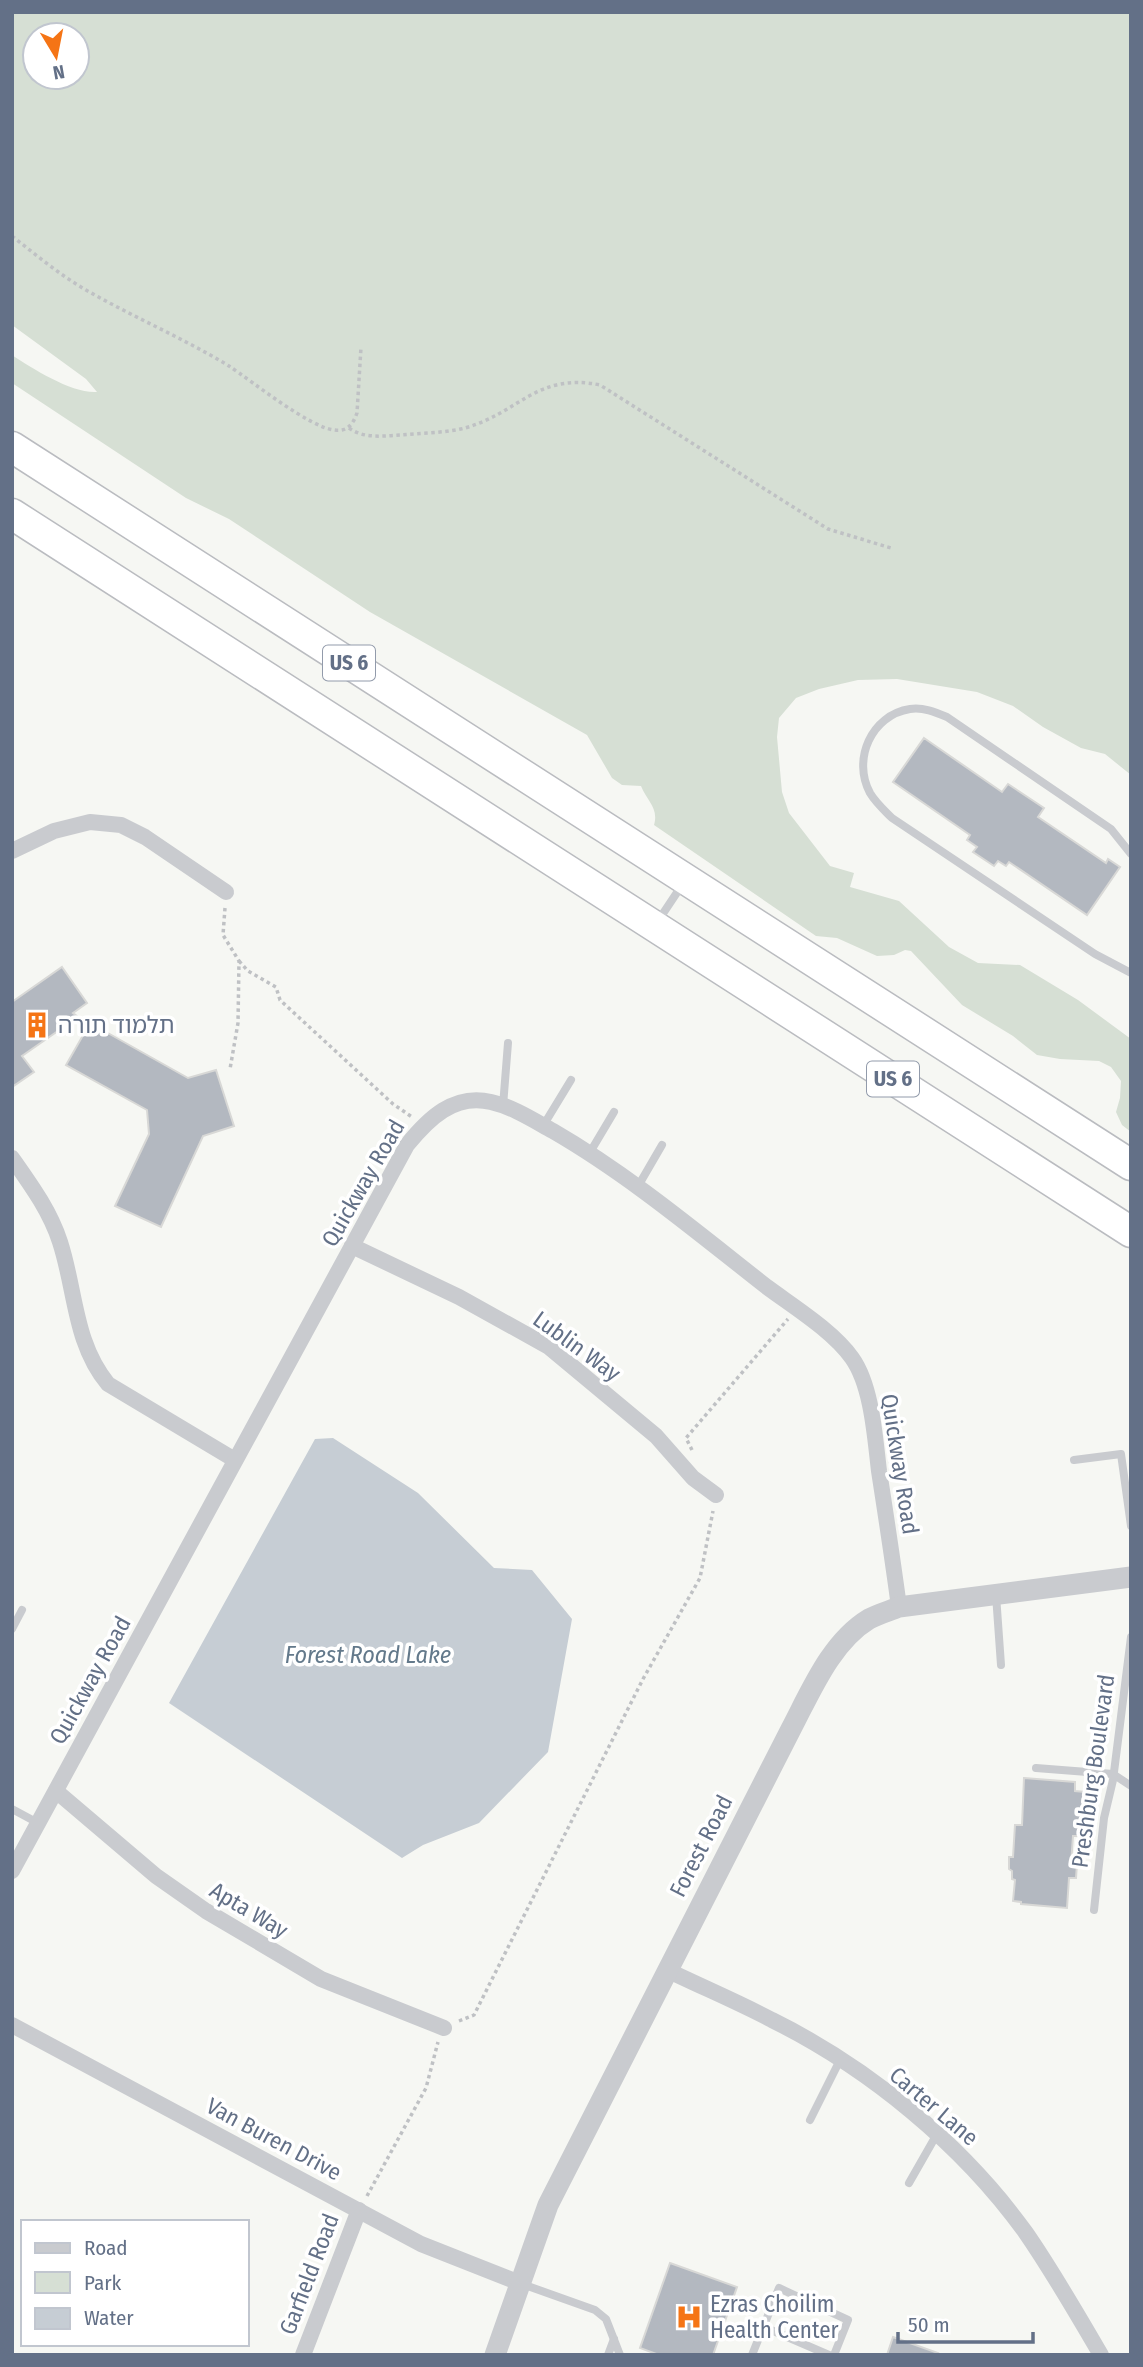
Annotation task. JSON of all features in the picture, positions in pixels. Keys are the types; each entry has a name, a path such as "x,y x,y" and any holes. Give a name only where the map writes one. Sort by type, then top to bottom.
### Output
{"highway":[{"name":"US 6","path":"12,447 1131,1165"},
{"name":"US 6","path":"12,514 1131,1232"}],"street":[{"path":"12,851 54,831 90,822 121,825 145,837 226,892"},
{"name":"Quickway Road","path":"12,1871 407,1145 423,1125 445,1108 467,1100 490,1101 522,1114 589,1154 830,1335 852,1359 862,1380 872,1420 899,1607"},
{"path":"12,1158 41,1200 60,1242 84,1345 108,1384 235,1460"},
{"name":"Lublin Way","path":"352,1246 459,1297 549,1347 656,1436 693,1478 716,1495"},
{"name":"Forest Road","path":"495,2355 548,2205 820,1674 836,1650 856,1628 870,1618 899,1607 1131,1577"},
{"name":"Apta Way","path":"55,1791 156,1876 206,1911 320,1979 444,2028"},
{"name":"Carter Lane","path":"667,1970 775,2021 840,2060 906,2107 937,2134 962,2157 1024,2231 1101,2355"},
{"name":"Van Buren Drive","path":"12,2025 421,2244 520,2283"},
{"name":"Garfield Road","path":"303,2355 359,2210"}],"lane":[{"path":"1131,853 1111,830 947,717 929,710 911,709 893,714 877,726 868,741 863,759 865,778 879,806 892,818 1095,954 1131,973"},
{"path":"655,926 686,879"},
{"path":"503,1106 508,1043"},
{"path":"543,1126 571,1080"},
{"path":"589,1154 614,1112"},
{"path":"637,1188 662,1145"},
{"path":"1074,1460 1121,1454 1131,1526"},
{"path":"996,1595 1001,1665"},
{"path":"12,1629 22,1610"},
{"name":"Preshburg Boulevard","path":"1094,1910 1104,1818 1114,1774 1131,1637"},
{"path":"1036,1768 1114,1774 1131,1786"},
{"path":"12,1809 38,1823"},
{"path":"810,2120 840,2060"},
{"path":"909,2183 937,2134"},
{"path":"520,2283 595,2310 606,2319 620,2355"},
{"path":"752,2355 779,2288 848,2320 832,2355 764,2327"},
{"path":"608,2355 614,2339"}],"path":[{"path":"12,236 86,289 228,366 316,424 334,430 349,428 366,435 382,436 464,428 486,420 550,385 580,381 600,385 828,529 891,548"},
{"path":"349,428 357,413 360,347"},
{"path":"226,892 223,935 239,961 248,971 276,987 280,1000 393,1104 423,1125"},
{"path":"230,1069 238,1023 239,961"},
{"path":"698,1461 686,1437 796,1309"},
{"path":"359,2210 426,2088 444,2028 474,2015 643,1679 700,1578 716,1495"}],"green space":[{"path":"12,12 1131,12 1131,775 1105,754 1081,748 1043,727 1013,706 977,692 897,679 858,680 819,689 796,698 779,718 777,737 782,792 789,813 830,866 854,873 850,887 899,901 949,947 978,963 1020,965 1078,1000 1131,1039 1131,1132 1122,1125 1116,1112 1121,1081 1111,1067 1099,1061 1037,1055 1013,1036 962,1005 911,951 877,956 837,938 816,936 654,825 654,809 641,786 622,785 612,778 587,735 370,612 229,519 186,498 12,383 12,355 65,385 87,392 97,392 86,379 12,325"}],"water":[{"name":"Forest Road Lake","path":"333,1438 418,1493 494,1568 532,1570 572,1619 548,1752 479,1823 423,1845 402,1858 169,1703 315,1439"}],"building":[{"path":"924,738 1002,792 1008,784 1044,808 1038,817 1106,863 1108,859 1120,867 1087,915 1009,862 1006,866 998,861 994,866 973,852 977,847 967,840 970,835 893,782"},
{"name":"תלמוד תורה","path":"62,967 87,1003 73,1013 78,1017 22,1056 34,1072 12,1087 12,1002"},
{"path":"90,1023 188,1078 216,1070 234,1126 203,1136 161,1227 115,1206 149,1134 147,1110 66,1065"},
{"path":"1024,1778 1075,1782 1075,1791 1085,1792 1079,1836 1073,1836 1071,1864 1077,1864 1076,1878 1069,1878 1067,1908 1013,1901 1015,1880 1012,1879 1012,1871 1009,1869 1009,1857 1013,1857 1015,1825 1022,1825"},
{"name":"Ezras Choilim Health Center","path":"670,2263 737,2287 713,2355 659,2355 640,2348"},
{"path":"893,2337 938,2353 887,2355"}],"place":[{"name":"תלמוד תורה","path":"37,1025"},
{"name":"Ezras Choilim Health Center","path":"689,2317"}]}
